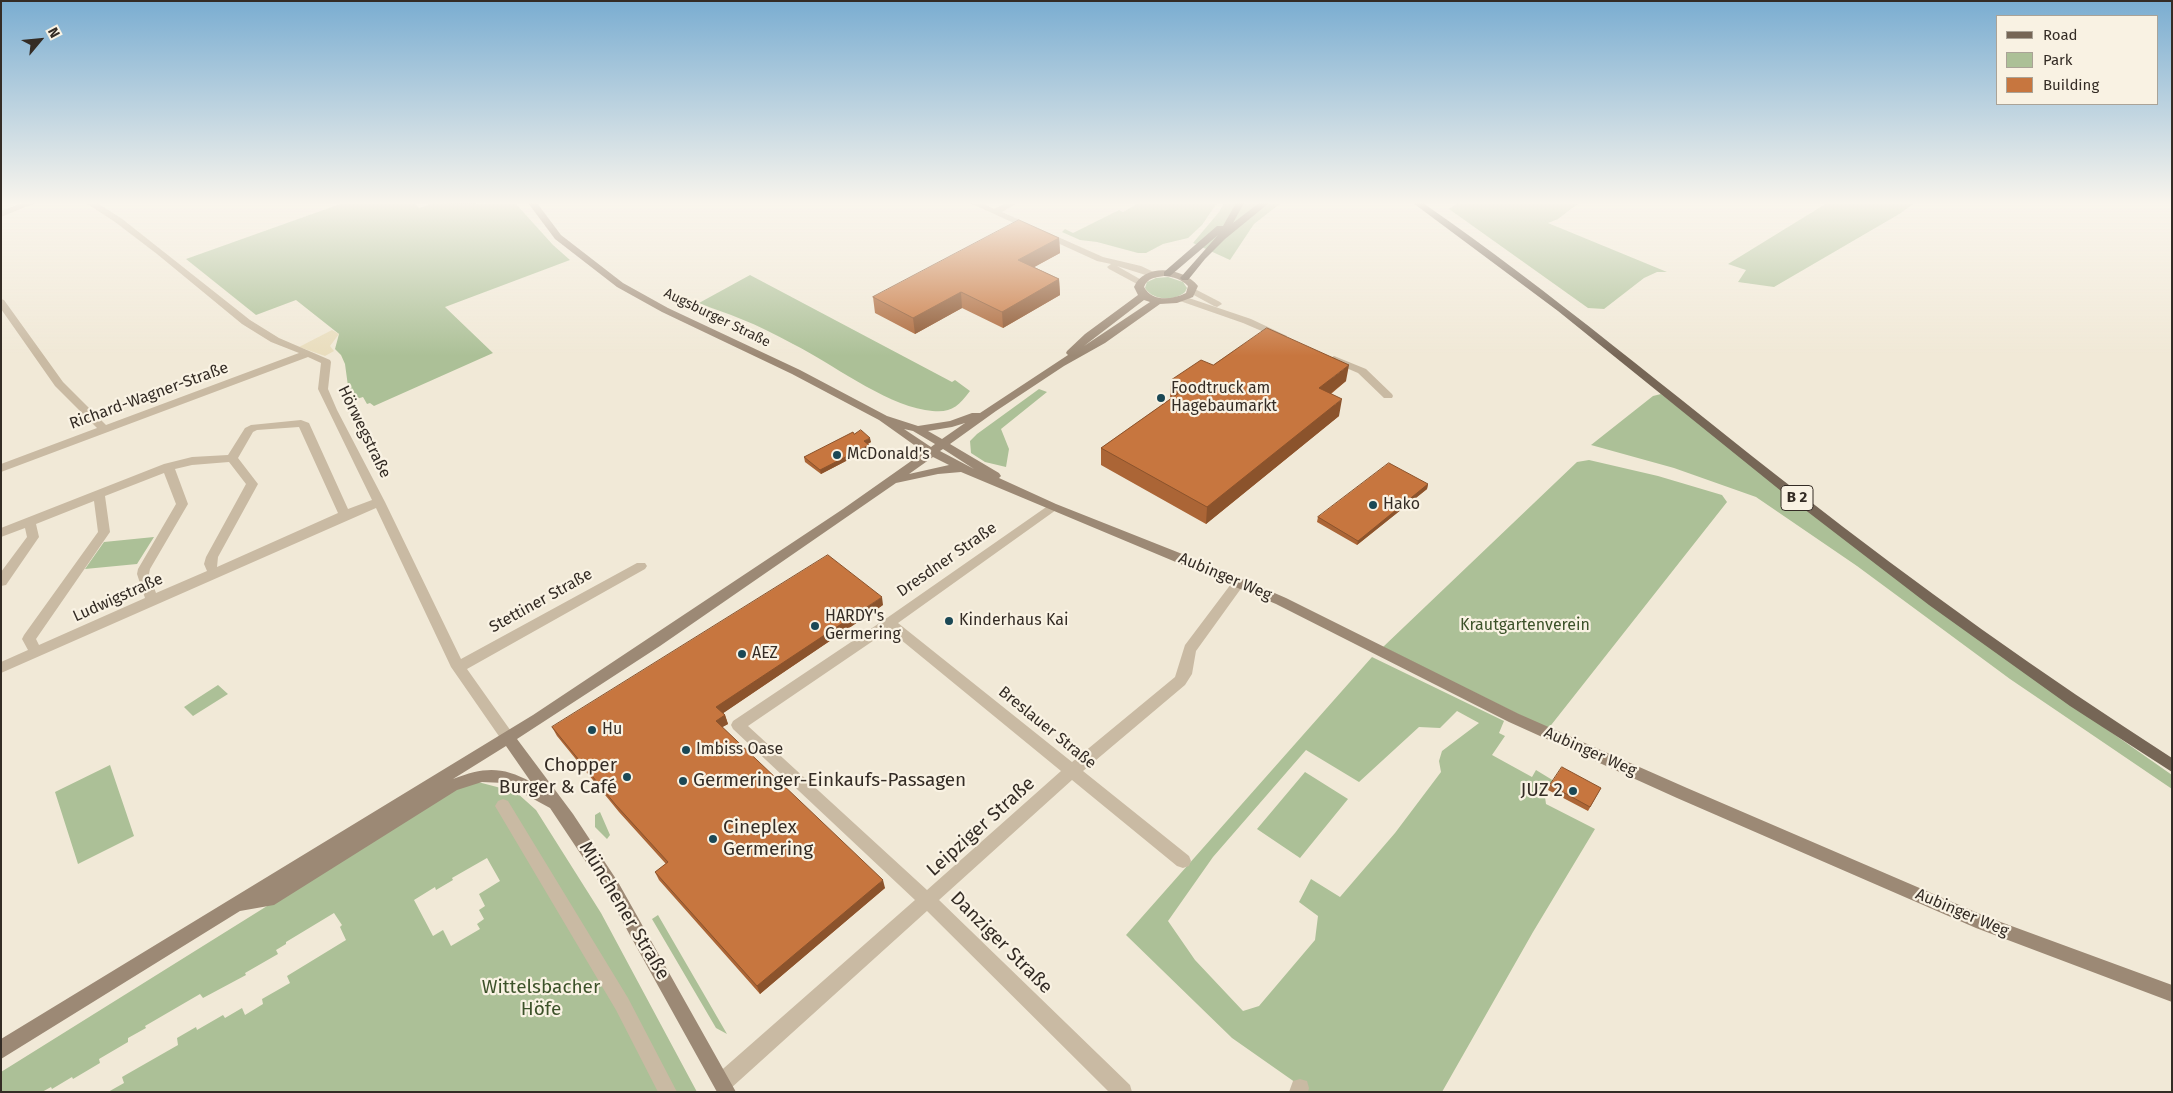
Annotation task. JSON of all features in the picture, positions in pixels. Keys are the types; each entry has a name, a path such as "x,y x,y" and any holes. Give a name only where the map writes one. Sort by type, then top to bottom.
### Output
{"main road":[{"path":"1167,274 1190,254"},
{"path":"1185,278 1205,254"},
{"name":"B 2","path":"1487,254 1539,292 1905,580 2014,658 2172,766"}],"street":[{"name":"Hörwegstraße","path":"162,254 246,322 275,340 326,362 323,389 332,410 379,502 458,667 508,738"},
{"name":"Augsburger Straße","path":"578,254 620,285 652,304 796,372 884,418 917,429 944,444"},
{"path":"1089,254 1140,282"},
{"path":"1100,259 1155,274 1167,274 1185,278 1193,286 1193,291"},
{"path":"1140,282 1155,274"},
{"path":"1140,282 1139,287 1144,295 1158,301 1172,302 1183,299 1193,291"},
{"path":"1193,291 1247,321"},
{"path":"1060,364 1089,336 1144,295"},
{"path":"1183,299 1247,321 1289,339"},
{"path":"1,1050 508,738 656,642 887,484 992,409 1060,364 1102,341 1158,301"},
{"path":"1,302 50,374 105,430"},
{"name":"Richard-Wagner-Straße","path":"1,468 308,353"},
{"path":"1326,355 1362,371 1388,396"},
{"path":"917,429 952,424 992,409"},
{"name":"Augsburger Straße","path":"884,418 918,444 932,452"},
{"path":"232,458 249,430 255,427 304,424 345,515"},
{"name":"Aubinger Weg","path":"944,444 1018,490"},
{"name":"Aubinger Weg","path":"932,452 962,468 1018,490 1052,507 1281,601 1514,718 1682,793 1982,923 2172,994"},
{"path":"1,533 168,467 192,461 232,458"},
{"path":"214,574 210,561 252,484 232,458"},
{"path":"153,602 143,574 144,569 182,504 168,467"},
{"path":"887,484 938,470 962,468"},
{"name":"Ludwigstraße","path":"36,652 29,639 104,532 100,493"},
{"name":"Ludwigstraße","path":"1,668 345,515 379,502"},
{"name":"Dresdner Straße","path":"738,725 889,623 1052,507"},
{"path":"1,582 33,537 29,522"},
{"name":"Stettiner Straße","path":"458,667 641,566"},
{"name":"Leipziger Straße","path":"725,1087 797,1013 928,901 1072,771 1180,681 1186,672 1187,655 1190,649 1239,583"},
{"name":"Breslauer Straße","path":"889,623 1183,861"},
{"name":"Danziger Straße","path":"738,725 928,901 1123,1092"},
{"name":"Münchener Straße","path":"508,738 558,806 620,901 725,1087"},
{"path":"233,907 268,900 452,786 480,775 495,774 516,780 558,806"},
{"path":"503,806 622,1004 668,1092"}],"green space":[{"path":"200,254 563,254 570,260 445,307 493,353 374,406 370,403 367,404 363,397 350,401 345,364 341,355 335,349 339,334 296,300 256,315 186,259"},
{"path":"1217,254 1234,254 1230,260"},
{"path":"1512,254 1623,254 1667,272 1657,272 1644,278 1604,309 1588,308"},
{"path":"1744,254 1831,254 1774,287 1738,282 1746,270 1728,264"},
{"path":"750,275 952,382 955,380 970,391 952,409 934,411 909,406 875,391 808,352 767,331 699,303"},
{"path":"1168,277 1183,282 1187,288 1185,292 1176,297 1164,298 1153,295 1145,288 1147,282 1156,278"},
{"path":"1039,389 1047,392 1001,429 1009,449 1006,467 985,462 971,453 970,441 977,434"},
{"path":"1661,394 1968,632 2172,775 2172,789 2010,679 1857,566 1756,497 1674,468 1591,445 1653,396"},
{"name":"Krautgartenverein","path":"1589,460 1658,476 1722,495 1727,502 1548,729 1383,647 1577,462"},
{"path":"154,537 137,564 85,569 104,542"},
{"path":"1372,657 1504,721 1499,733 1505,736 1492,755 1532,777 1536,770 1554,781 1544,790 1546,804 1595,829 1533,932 1442,1092 1309,1092 1232,1038 1126,935","holes":["1457,711 1479,723 1442,751 1439,761 1441,772 1395,833 1340,897 1311,879 1299,902 1318,916 1315,940 1259,1006 1243,1011 1195,960 1168,921 1213,857 1306,750 1359,782 1419,727 1440,728"]},
{"path":"218,685 228,694 193,716 184,707"},
{"path":"110,765 134,836 78,864 55,792"},
{"path":"1305,772 1348,799 1300,858 1257,829"},
{"name":"Wittelsbacher Höfe","path":"478,782 516,792 536,810 601,913 697,1092 108,1092 124,1083 122,1077 178,1045 177,1038 196,1027 197,1030 223,1015 225,1018 242,1008 245,1015 263,1004 262,999 290,983 287,976 346,940 340,927 342,925 334,913 286,942 286,944 276,950 278,954 245,973 246,975 203,998 200,994 145,1026 146,1028 128,1038 128,1042 99,1059 100,1063 73,1079 72,1077 52,1089 51,1087 42,1092 1,1092 1,1072 453,790","holes":["487,858 500,881 479,894 485,906 479,910 484,919 477,924 480,929 451,946 443,930 433,936 414,900 435,887 436,890 453,880 452,878"]},
{"path":"600,812 610,835 607,839 595,827 595,815"},
{"path":"658,915 727,1034 716,1028 652,919"}],"shaded area":[{"path":"332,330 339,334 330,346 334,351 325,356 299,347"}],"building":[{"path":"955,254 1029,254 1018,260 1059,279 1002,312 961,292 913,318 873,297"},
{"path":"1267,328 1349,365 1319,388 1342,399 1207,507 1101,448 1186,388 1171,380 1201,360 1213,365"},
{"name":"McDonald's","path":"861,430 870,438 864,441 869,445 820,470 804,457 853,432 854,434"},
{"name":"Hako","path":"1389,463 1428,484 1358,541 1318,517"},
{"name":"Germeringer-Einkaufs-Passagen","path":"828,555 882,597 716,707 725,715 716,721 883,880 757,986 655,872 668,862 615,804 552,727"},
{"name":"JUZ 2","path":"1562,767 1601,788 1590,807 1550,785"}],"place":[{"name":"Foodtruck am Hagebaumarkt","path":"1161,398"},
{"name":"McDonald's","path":"837,455"},
{"name":"Hako","path":"1373,505"},
{"name":"Kinderhaus Kai","path":"949,621"},
{"name":"HARDY's Germering","path":"815,626"},
{"name":"AEZ","path":"742,654"},
{"name":"Hu","path":"592,730"},
{"name":"Imbiss Oase","path":"686,750"},
{"name":"Chopper Burger & Café","path":"627,777"},
{"name":"Germeringer-Einkaufs-Passagen","path":"683,781"},
{"name":"JUZ 2","path":"1573,791"},
{"name":"Cineplex Germering","path":"713,839"}]}
